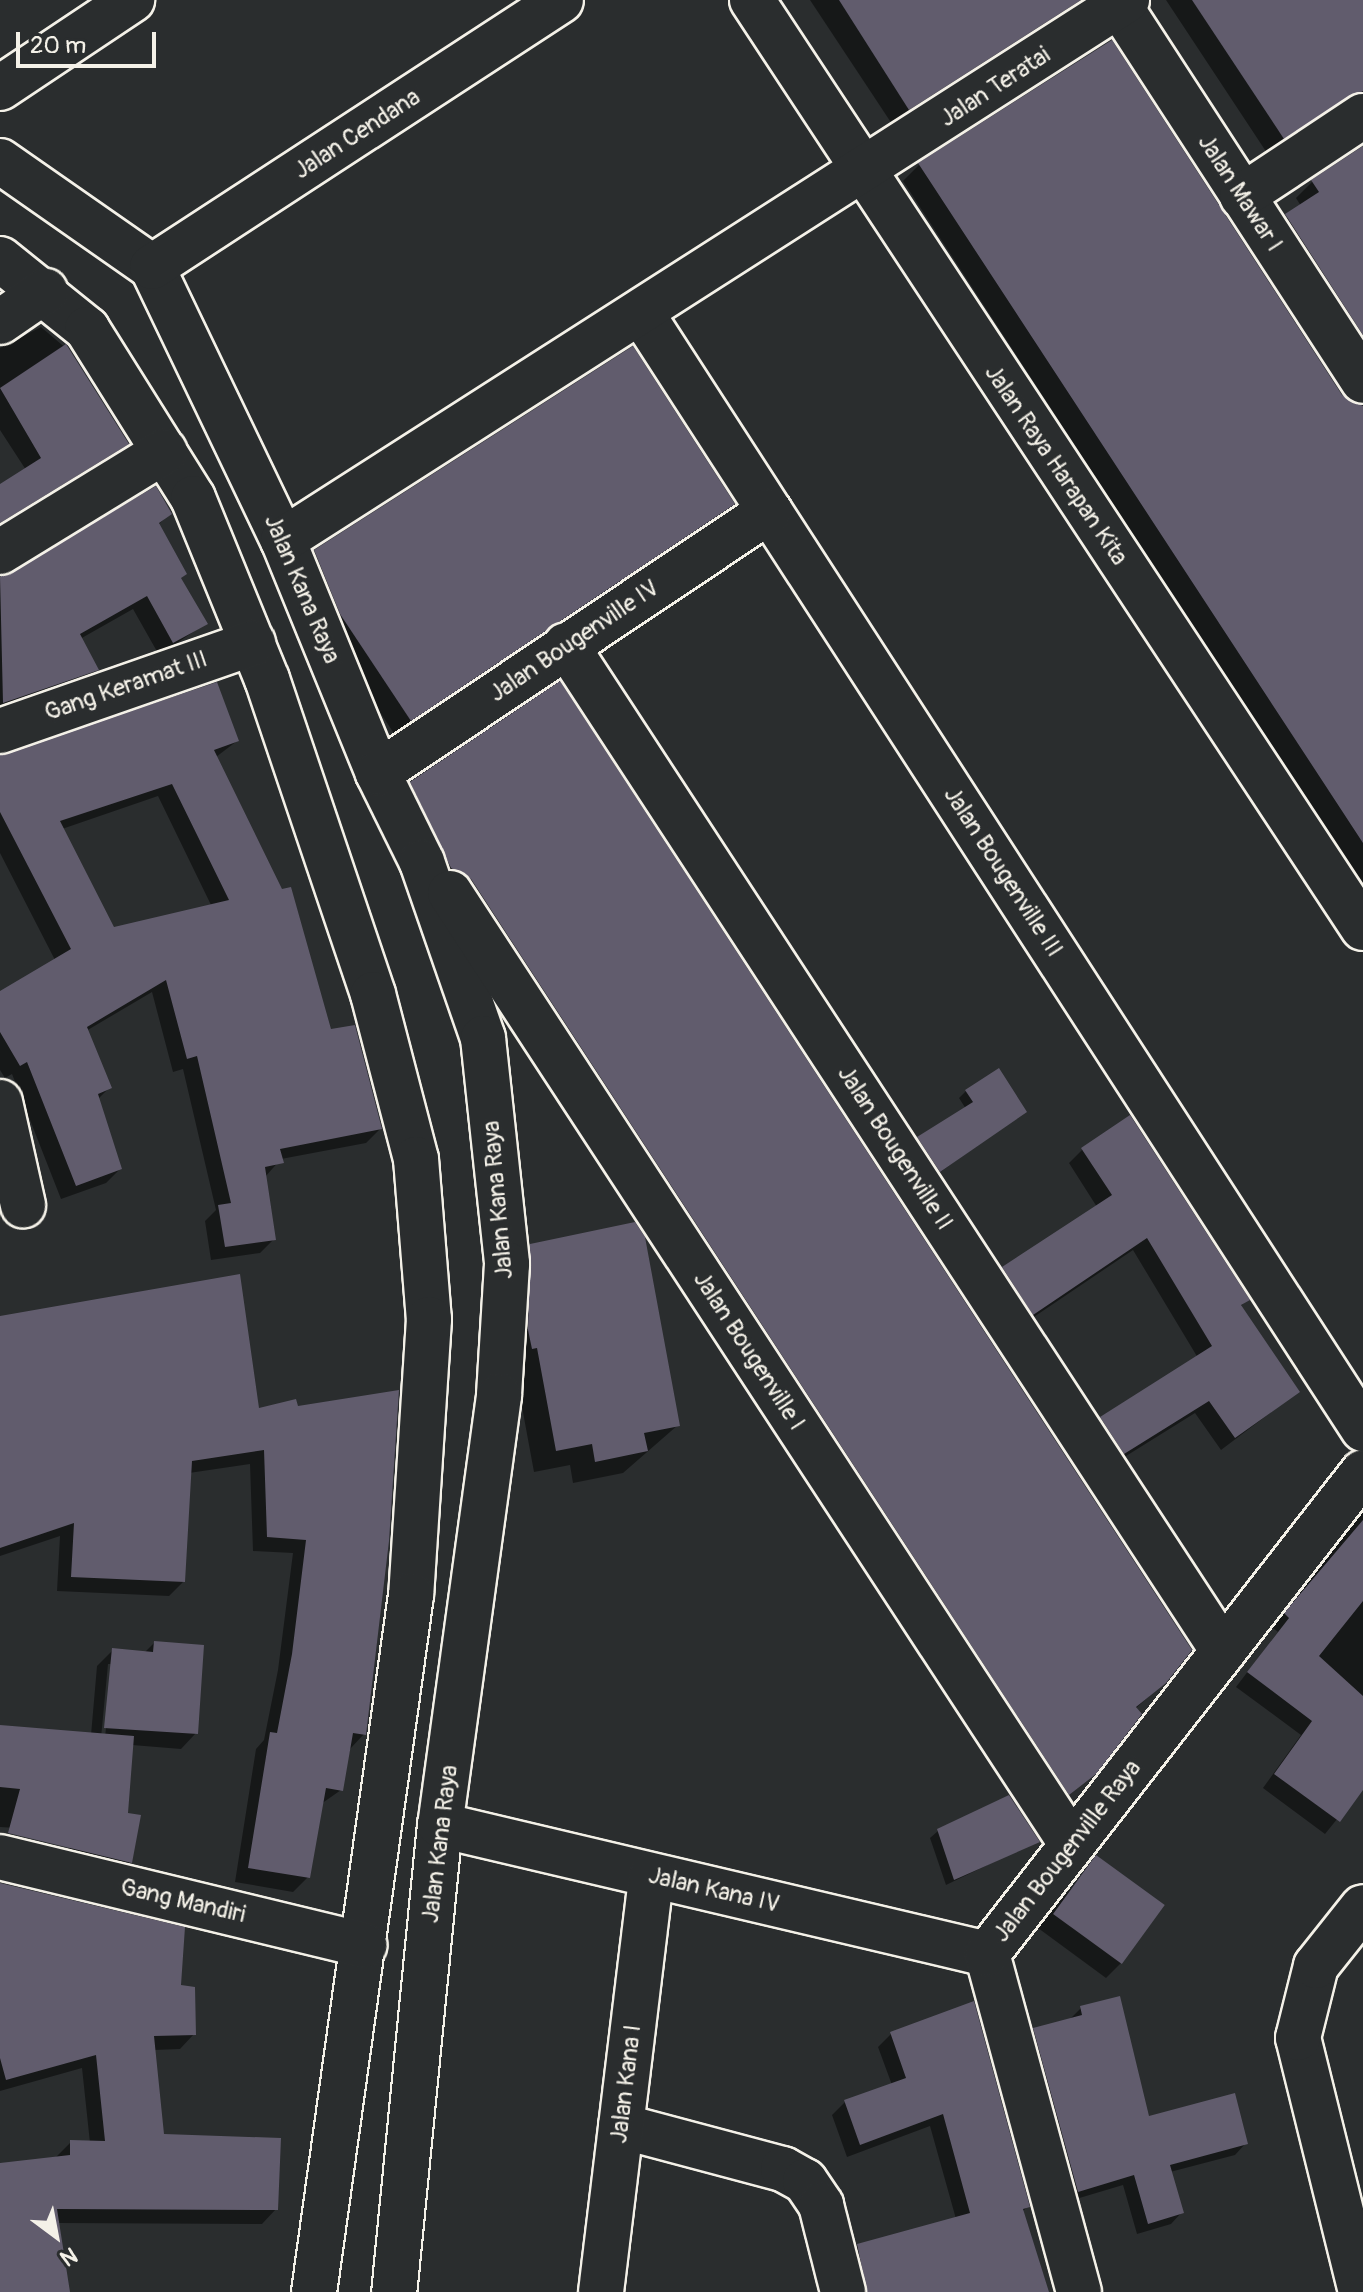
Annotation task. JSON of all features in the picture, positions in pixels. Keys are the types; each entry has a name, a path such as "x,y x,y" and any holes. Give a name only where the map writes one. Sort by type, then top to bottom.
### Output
{"street":[{"path":"0,88 132,0"},
{"name":"Jalan Cendana","path":"152,267 561,0"},
{"name":"Jalan Raya Harapan Kita","path":"752,0 863,173 1363,928"},
{"name":"Jalan Teratai","path":"283,540 863,173 1123,3"},
{"name":"Jalan Mawar I","path":"1123,3 1242,196 1363,381"},
{"path":"1242,196 1363,116"},
{"path":"0,161 152,267"},
{"path":"0,259 45,291 87,329 193,498 253,643 373,994 416,1159 429,1319 411,1595 365,1945 314,2292"},
{"name":"Jalan Kana Raya","path":"152,267 283,540 378,773 422,862 483,1038 507,1264 499,1396 440,1825 394,2292"},
{"path":"0,322 45,291"},
{"name":"Jalan Bougenville III","path":"642,314 1363,1429"},
{"path":"0,552 165,451"},
{"name":"Jalan Bougenville IV","path":"378,773 770,511"},
{"name":"Gang Keramat III","path":"0,731 253,643"},
{"name":"Jalan Bougenville II","path":"566,645 1223,1651"},
{"name":"Jalan Bougenville I","path":"422,862 443,882 1072,1845"},
{"path":"0,1102 23,1205"},
{"name":"Jalan Bougenville Raya","path":"1079,2292 987,1954 1363,1472"},
{"name":"Jalan Kana IV","path":"440,1825 987,1954"},
{"name":"Gang Mandiri","path":"0,1857 365,1945"},
{"name":"Jalan Kana I","path":"601,2292 651,1876"},
{"path":"1361,2292 1298,2038 1316,1966 1363,1907"},
{"path":"621,2126 783,2169 805,2181 821,2205 843,2292"}],"building":[{"path":"839,0 1081,0 909,110"},
{"path":"1192,0 1363,0 1363,91 1284,139"},
{"path":"1112,40 1342,395 1363,406 1363,843 918,163"},
{"path":"1363,146 1363,335 1285,214 1319,192 1311,180"},
{"path":"66,344 129,444 0,523 0,484 41,458 0,388"},
{"path":"633,346 735,504 411,721 340,614 314,550"},
{"path":"156,486 172,514 159,523 187,574 181,578 208,624 173,643 147,596 80,634 99,670 3,703 0,577"},
{"path":"560,681 1192,1650 1166,1683 1136,1707 1142,1714 1096,1774 1069,1795 471,879 451,868 410,782"},
{"path":"217,682 239,741 214,750 282,889 291,887 331,1029 355,1025 382,1129 280,1149 284,1163 265,1167 276,1240 225,1247 218,1205 231,1203 197,1056 187,1059 166,980 87,1027 112,1088 98,1094 122,1169 76,1186 27,1062 20,1066 0,1032 0,991 71,949 0,812 0,755","holes":["172,784 229,900 114,927 60,821"]},
{"path":"999,1068 1027,1112 940,1172 917,1137 973,1102 965,1090"},
{"path":"1130,1115 1250,1300 1241,1305 1300,1392 1235,1438 1209,1401 1124,1454 1100,1417 1212,1346 1147,1238 1033,1315 1002,1267 1112,1195 1081,1148"},
{"path":"635,1222 645,1237 680,1426 644,1433 648,1451 595,1462 592,1444 556,1451 537,1348 532,1349 528,1330 530,1244"},
{"path":"240,1274 259,1408 296,1399 298,1406 399,1390 389,1541 366,1735 353,1733 343,1791 326,1788 310,1878 248,1868 270,1732 277,1733 292,1654 306,1540 267,1537 264,1450 192,1461 185,1582 71,1577 74,1523 0,1548 0,1316"},
{"path":"1363,1520 1363,1601 1319,1656 1363,1696 1363,1790 1340,1822 1274,1774 1312,1721 1247,1672 1289,1618 1284,1613"},
{"path":"154,1641 204,1645 198,1734 104,1728 112,1648 153,1652"},
{"path":"0,1725 134,1736 128,1813 141,1815 132,1863 8,1833 20,1789 0,1787"},
{"path":"1009,1795 1040,1842 954,1880 937,1829"},
{"path":"1096,1855 1165,1905 1122,1964 1053,1914"},
{"path":"0,1883 185,1927 181,1985 195,1987 196,2035 154,2036 164,2134 281,2138 278,2210 57,2209 70,2292 0,2292 0,2163 70,2155 70,2140 105,2141 96,2055 6,2080 0,2058"},
{"path":"1120,1996 1149,2116 1235,2093 1248,2144 1170,2165 1184,2213 1148,2224 1134,2175 1078,2192 1033,2028 1082,2015 1080,2006"},
{"path":"974,2001 1030,2207 1023,2209 1049,2292 867,2292 857,2244 970,2213 943,2114 860,2145 844,2100 906,2078 890,2032"}]}
